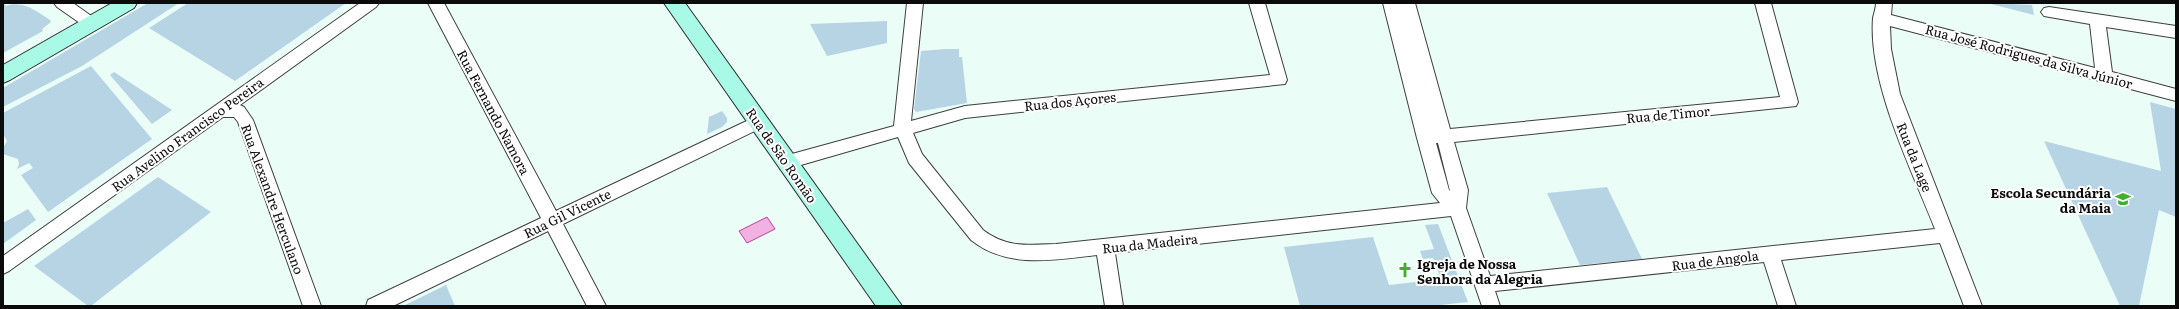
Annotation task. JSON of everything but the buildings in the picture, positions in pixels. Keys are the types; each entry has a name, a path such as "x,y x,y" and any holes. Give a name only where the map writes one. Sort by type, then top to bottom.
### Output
{"main road":[{"path":"3,75 127,3"},
{"name":"Rua de São Romão","path":"674,3 890,306"}],"street":[{"path":"62,3 92,24"},
{"name":"Rua Avelino Francisco Pereira","path":"3,266 371,3"},
{"name":"Rua Fernando Namora","path":"436,3 597,306"},
{"path":"902,128 915,3"},
{"name":"Rua dos Açores","path":"788,162 902,128 965,112 1279,80 1257,3"},
{"path":"1391,3 1441,193 1457,208"},
{"path":"1407,3 1442,136 1459,190 1457,208 1491,306"},
{"name":"Rua de Timor","path":"1442,136 1790,102 1762,3"},
{"name":"Rua José Rodrigues da Silva Júnior","path":"1882,11 2104,76 2176,95"},
{"name":"Rua da Lage","path":"1882,11 1884,59 1898,114 1974,306"},
{"path":"2049,12 2176,32"},
{"path":"2097,20 2104,76"},
{"name":"Rua Alexandre Herculano","path":"220,111 238,111 245,120 312,306"},
{"name":"Rua Gil Vicente","path":"375,306 759,122"},
{"name":"Rua da Madeira","path":"902,128 920,164 977,235 990,245 1006,250 1026,253 1105,248 1457,208"},
{"path":"1426,138 1442,136"},
{"name":"Rua de Angola","path":"1483,285 1946,235"},
{"path":"1105,248 1114,306"},
{"path":"1770,253 1787,306"}],"shaded area":[{"path":"4,3 6,6 18,4 29,7 40,13 51,22 42,29 43,31 3,53"},
{"path":"148,3 179,3 82,66 3,107 3,88"},
{"path":"188,3 346,3 235,81 149,28"},
{"path":"1991,4 2032,5 2034,15"},
{"path":"887,21 887,43 827,56 810,24"},
{"path":"959,49 959,57 962,57 967,103 916,112 914,109 921,51"},
{"path":"91,66 152,139 48,212 21,175 33,168 29,163 17,169 19,164 18,159 3,154 3,148 7,141 3,134 3,113"},
{"path":"114,72 172,110 152,124 110,75"},
{"name":"Escola Secundária da Maia","path":"2150,102 2176,109 2176,217 2159,210 2139,306 2120,306 2044,141 2161,171"},
{"path":"722,111 727,118 727,122 722,127 707,134 709,117"},
{"path":"158,177 211,212 91,306 88,306 34,266"},
{"path":"1607,187 1642,259 1580,265 1547,193"},
{"path":"28,209 36,220 3,244 3,223"},
{"path":"767,217 775,229 747,243 739,231"},
{"path":"1438,224 1468,302 1431,306 1300,306 1284,247 1373,237 1389,285 1441,279 1433,258 1423,259 1420,251 1434,249 1425,225"},
{"path":"446,285 455,306 403,306"}],"place":[{"name":"Escola Secundária da Maia","path":"2123,199"},
{"name":"Igreja de Nossa Senhora da Alegria","path":"1405,270"}]}
